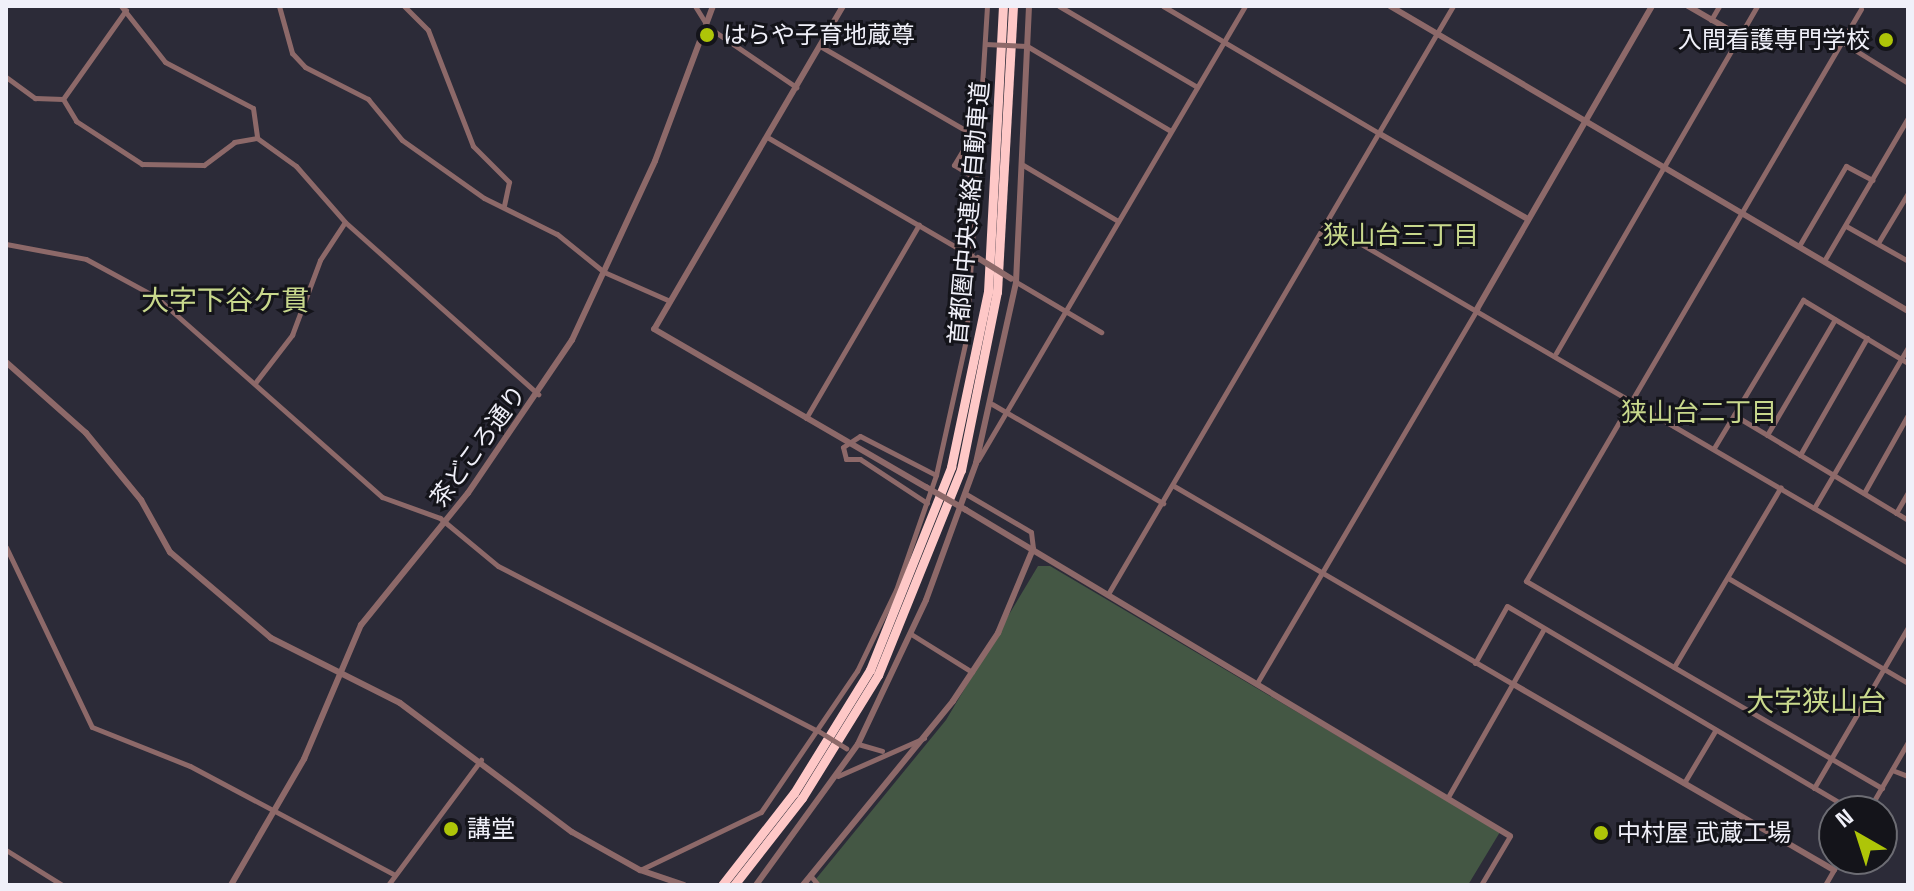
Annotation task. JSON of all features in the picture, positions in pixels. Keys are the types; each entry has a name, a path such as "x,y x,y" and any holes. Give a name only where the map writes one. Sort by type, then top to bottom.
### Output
{"highway":[{"name":"首都圏中央連絡自動車道","path":"722,885 807,774 870,670 951,467 988,292 1003,6"},
{"name":"首都圏中央連絡自動車道","path":"734,885 802,798 878,675 961,470 997,292 1013,6"}],"street":[{"path":"279,6 292,53 305,67 368,99 402,140 604,272 670,301"},
{"path":"404,6 428,30 473,146 509,182 504,205"},
{"path":"695,6 708,27 796,87"},
{"name":"茶どころ通り","path":"231,885 275,812 367,616 445,521 538,394 604,272 708,27 713,6"},
{"path":"843,6 654,329 845,443 1033,549 1510,836 1481,885"},
{"path":"640,870 761,812 819,732 857,671 927,503 966,340 977,258 987,6"},
{"path":"756,885 838,776 850,750 858,744 911,634 976,463 992,404 1013,280 1023,165 1029,6"},
{"path":"1059,6 1197,87"},
{"path":"1163,6 1528,219"},
{"path":"976,463 1245,6"},
{"path":"1390,6 1908,311"},
{"path":"1108,594 1453,6"},
{"path":"1257,683 1652,6"},
{"path":"1688,6 1740,36"},
{"path":"1711,20 1719,6"},
{"path":"1556,353 1757,6"},
{"path":"1860,7 1526,581 1882,788"},
{"path":"63,99 123,8 165,62 253,108 257,138 305,174 345,222 538,394"},
{"path":"1842,42 1908,83"},
{"path":"985,44 1027,46 1171,131"},
{"path":"820,46 984,141"},
{"path":"6,77 35,98 63,99"},
{"path":"63,99 76,121 155,167 211,163 234,142 257,138"},
{"path":"1824,261 1907,123"},
{"path":"972,135 954,165 981,182"},
{"path":"767,137 1101,332"},
{"path":"1023,165 1118,221"},
{"path":"1799,246 1846,166 1872,180"},
{"path":"1878,243 1908,193"},
{"path":"255,383 292,335 320,260 345,222"},
{"path":"1327,224 1556,353 1908,563"},
{"path":"806,418 919,225"},
{"path":"1846,226 1908,261"},
{"path":"6,244 86,259 132,283 255,383 374,491 445,521 498,566 850,750"},
{"path":"1714,448 1803,300 1908,363"},
{"path":"1767,435 1835,319"},
{"path":"1800,455 1867,338"},
{"path":"1814,508 1908,347"},
{"path":"6,362 86,433 141,500 174,557 271,638 400,703 481,760 572,832 640,870 684,885"},
{"path":"992,404 1163,503"},
{"path":"1734,415 1908,520"},
{"path":"1864,493 1908,415"},
{"path":"845,443 860,436 936,475"},
{"path":"845,443 846,459 860,459 927,503"},
{"path":"1174,486 1818,861"},
{"path":"1674,667 1781,487"},
{"path":"1896,513 1908,492"},
{"path":"803,885 924,738 998,633 1033,549 1031,532 966,494"},
{"path":"6,547 92,727 190,766 395,875"},
{"path":"1728,578 1908,683"},
{"path":"1475,663 1507,606 1826,795"},
{"path":"1814,788 1908,627"},
{"path":"1448,797 1544,629"},
{"path":"911,634 972,672"},
{"path":"1684,783 1715,731"},
{"path":"838,776 883,751 924,738"},
{"path":"1878,795 1908,742"},
{"path":"858,744 883,751"},
{"path":"388,885 481,760"},
{"path":"1892,770 1908,776"},
{"path":"6,850 62,885"},
{"path":"810,875 818,885"}],"green space":[{"path":"1038,566 1050,566 1500,832 1468,885 811,885 946,720"}],"place":[{"name":"はらや子育地蔵尊","path":"707,35"},
{"name":"入間看護専門学校","path":"1886,40"},
{"name":"講堂","path":"451,829"},
{"name":"中村屋 武蔵工場","path":"1601,833"}],"district":[{"name":"狭山台三丁目","path":"1401,236"},
{"name":"大字下谷ケ貫","path":"225,300"},
{"name":"狭山台二丁目","path":"1699,413"},
{"name":"大字狭山台","path":"1816,701"}]}
